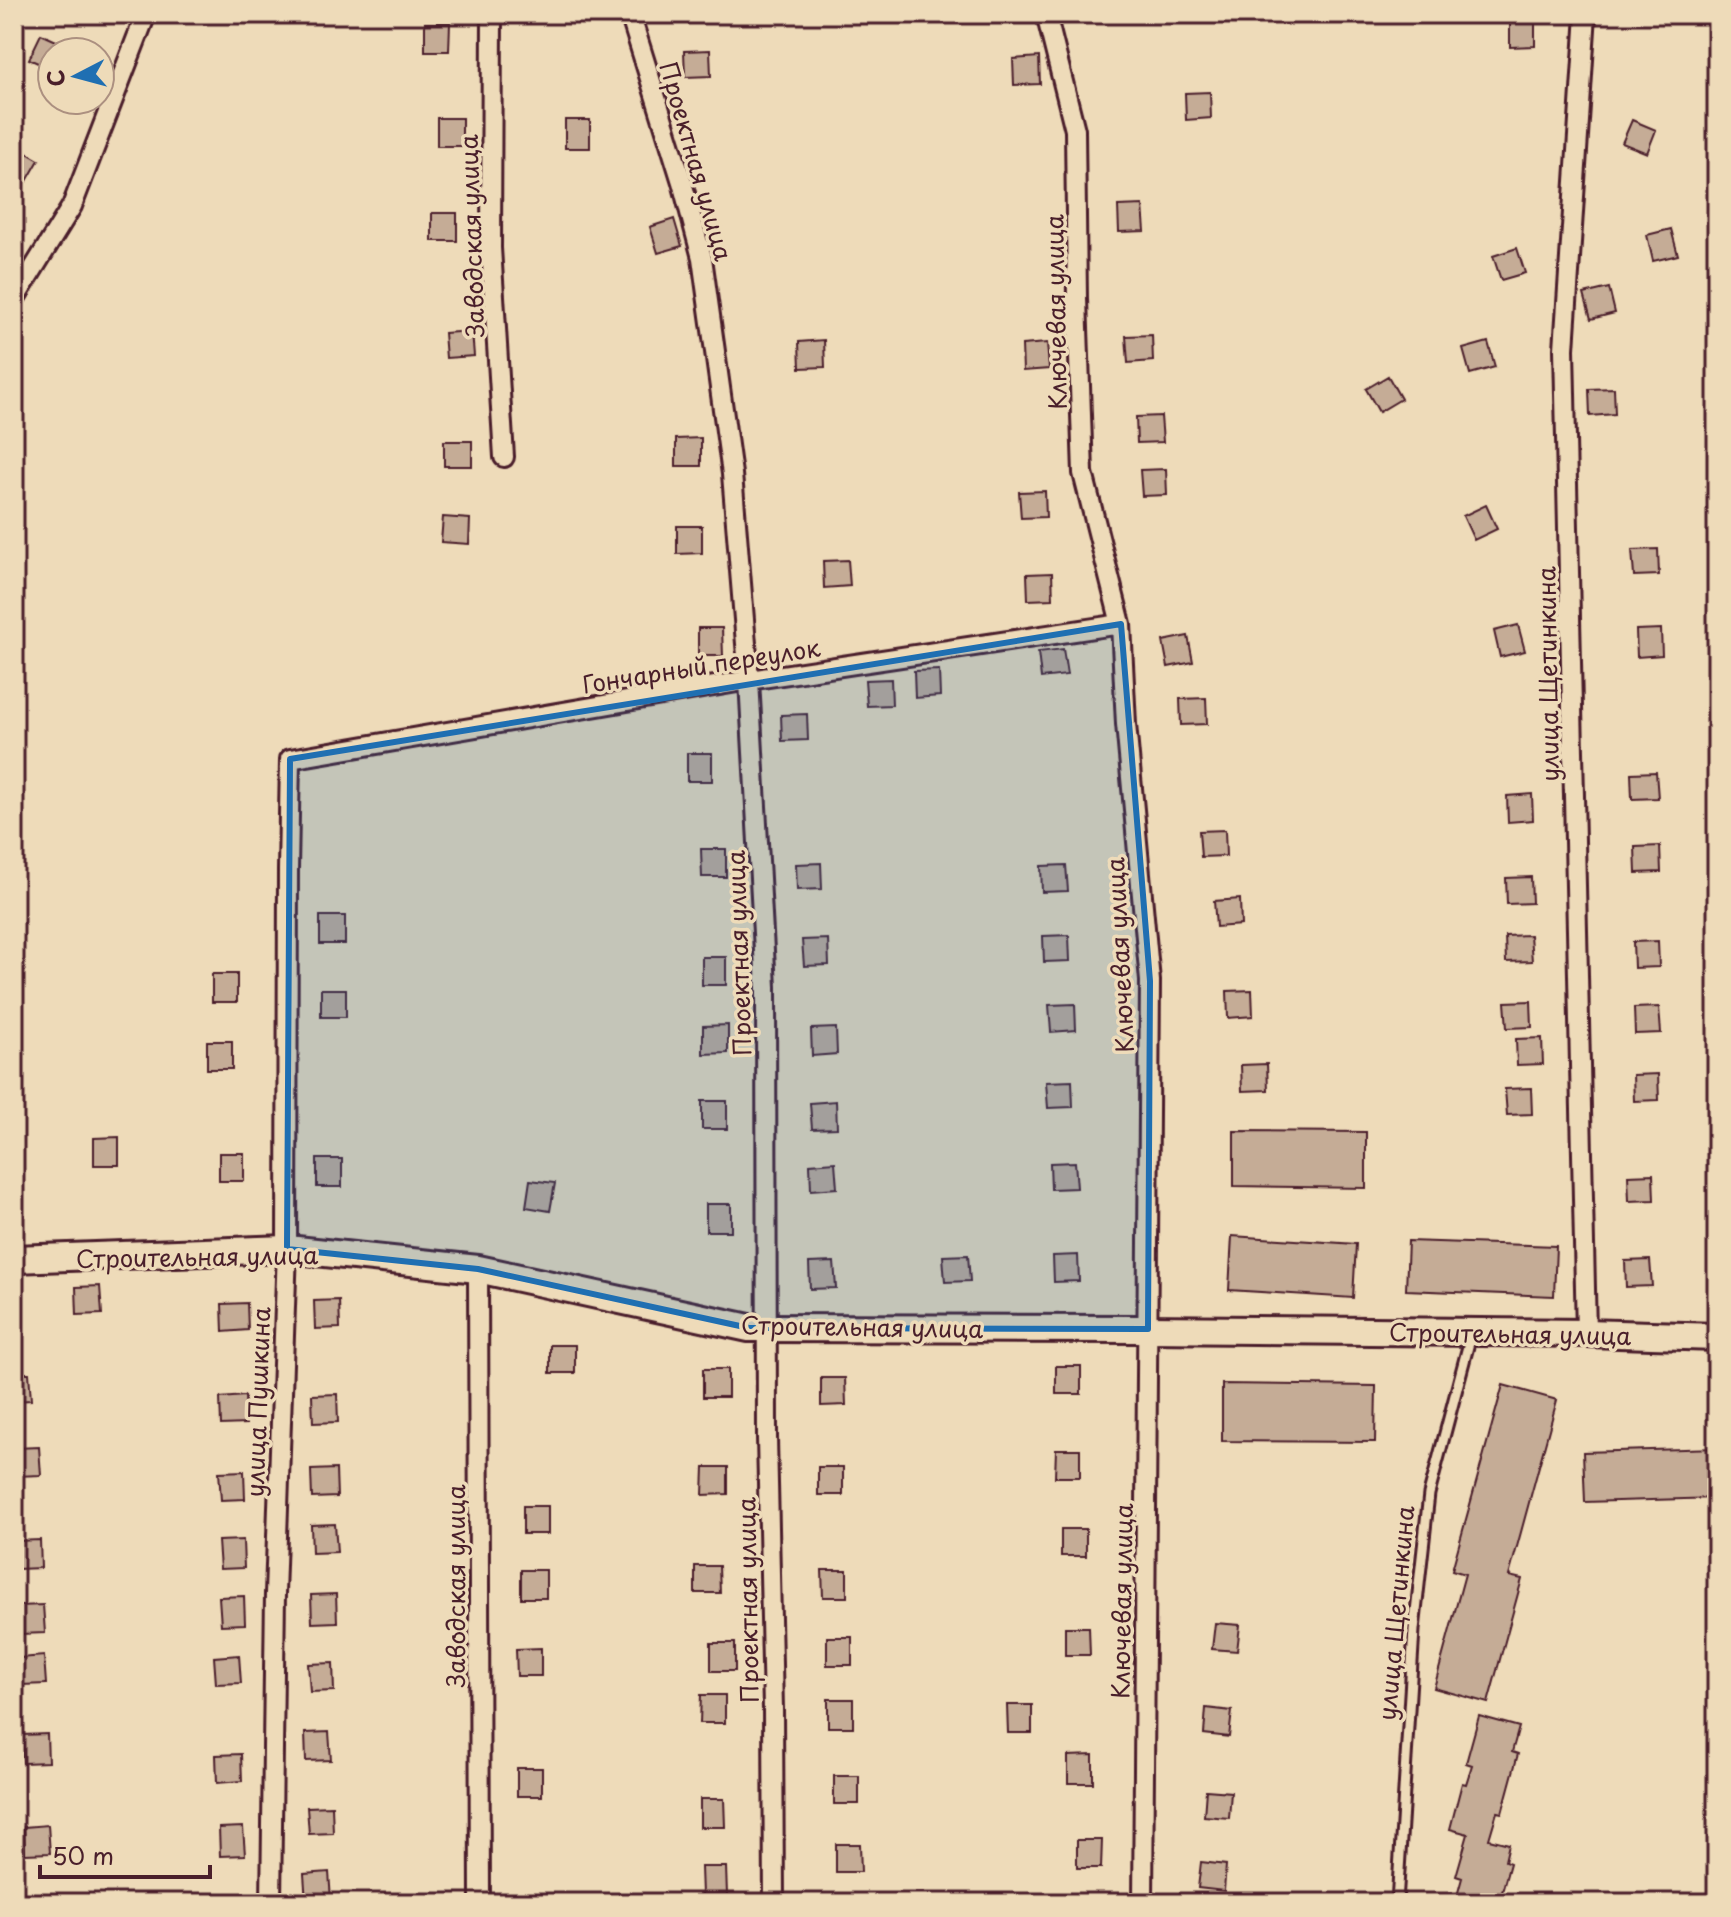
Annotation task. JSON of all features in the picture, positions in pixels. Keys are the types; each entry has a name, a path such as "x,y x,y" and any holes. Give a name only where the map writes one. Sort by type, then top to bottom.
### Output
{"street":[{"path":"14,300 72,206 146,14"},
{"name":"Заводская улица","path":"492,14 491,248 504,457"},
{"name":"Проектная улица","path":"630,14 702,258 732,474 749,680 766,987 767,1438 774,1903"},
{"name":"Ключевая улица","path":"1046,14 1075,130 1083,473 1121,624 1126,724 1150,981 1143,1903"},
{"name":"улица Щетинкина","path":"1586,14 1564,349 1586,1333"},
{"name":"Гончарный переулок","path":"290,759 749,680 1121,624"},
{"name":"улица Пушкина","path":"271,1903 275,1594 287,1249 290,759"},
{"name":"Строительная улица","path":"14,1259 287,1249 478,1269 749,1328 1586,1333 1717,1337"},
{"name":"Заводская улица","path":"478,1269 480,1903"}],"lane":[{"name":"улица Щетинкина","path":"1397,1903 1414,1630 1429,1494 1471,1332"}],"highlighted area":[{"path":"1121,624 1150,981 1148,1329 749,1328 478,1269 287,1249 290,759"}],"building":[{"path":"1002,14 1027,14 1028,18 1002,19"},
{"path":"1077,14 1102,14 1101,22 1076,19"},
{"path":"1212,14 1239,14 1236,23"},
{"path":"1510,20 1535,20 1535,46 1510,47"},
{"path":"425,23 450,23 449,51 425,51"},
{"path":"36,44 36,62 29,59"},
{"path":"710,50 711,76 685,77 684,51"},
{"path":"1039,57 1040,84 1014,85 1013,59"},
{"path":"1210,92 1211,118 1186,120 1185,93"},
{"path":"437,118 462,118 462,146 437,146"},
{"path":"565,120 590,120 590,148 565,148"},
{"path":"1632,120 1656,130 1647,153 1622,143"},
{"path":"15,146 39,160 27,181 14,174"},
{"path":"1143,205 1145,231 1119,232 1118,206"},
{"path":"432,213 457,213 457,241 432,241"},
{"path":"674,219 682,246 658,253 650,227"},
{"path":"1671,229 1678,255 1653,261 1647,235"},
{"path":"1517,248 1525,273 1501,280 1493,256"},
{"path":"1609,288 1615,313 1591,319 1584,294"},
{"path":"472,331 474,356 446,358 444,333"},
{"path":"1152,335 1153,361 1128,363 1126,336"},
{"path":"824,340 825,367 800,368 799,342"},
{"path":"1488,342 1495,367 1470,374 1463,349"},
{"path":"1047,343 1049,369 1023,371 1022,345"},
{"path":"1388,376 1401,399 1379,412 1366,389"},
{"path":"1614,388 1615,414 1590,416 1589,389"},
{"path":"1161,416 1163,442 1137,443 1136,417"},
{"path":"701,438 701,466 676,466 676,439"},
{"path":"444,441 472,441 472,466 444,466"},
{"path":"1166,469 1167,495 1142,496 1140,470"},
{"path":"1045,491 1046,517 1021,518 1019,492"},
{"path":"1486,505 1497,529 1474,540 1463,516"},
{"path":"443,517 470,519 469,544 441,542"},
{"path":"677,526 702,526 702,553 677,554"},
{"path":"1658,549 1659,575 1634,576 1632,550"},
{"path":"848,560 850,586 824,588 823,561"},
{"path":"1052,573 1053,599 1028,600 1027,574"},
{"path":"1518,625 1525,651 1500,657 1494,631"},
{"path":"698,628 722,628 723,656 698,656"},
{"path":"1661,629 1662,655 1637,657 1636,630"},
{"path":"1188,636 1193,662 1168,667 1163,641"},
{"path":"1063,649 1067,675 1041,678 1038,652"},
{"path":"939,670 940,696 915,698 914,671"},
{"path":"891,679 892,705 867,706 865,680"},
{"path":"1206,698 1207,724 1181,725 1180,699"},
{"path":"807,714 808,740 782,741 781,715"},
{"path":"687,753 712,753 712,781 687,781"},
{"path":"1656,772 1658,798 1632,799 1631,773"},
{"path":"1532,794 1533,820 1508,822 1507,796"},
{"path":"1225,830 1226,856 1201,857 1199,831"},
{"path":"1660,846 1661,872 1636,873 1635,847"},
{"path":"701,849 726,849 726,877 702,877"},
{"path":"821,863 822,889 797,890 796,864"},
{"path":"1066,865 1068,891 1042,892 1041,866"},
{"path":"1531,877 1532,903 1507,904 1506,878"},
{"path":"1240,899 1241,925 1216,927 1214,901"},
{"path":"320,916 345,916 345,944 320,944"},
{"path":"1069,935 1070,961 1044,962 1043,936"},
{"path":"1530,935 1532,961 1506,962 1505,936"},
{"path":"828,939 829,965 804,966 802,940"},
{"path":"1658,941 1659,967 1634,968 1633,942"},
{"path":"702,957 726,957 726,985 702,985"},
{"path":"212,974 237,974 237,1002 212,1002"},
{"path":"321,989 346,989 346,1017 321,1017"},
{"path":"1252,990 1253,1016 1228,1018 1227,991"},
{"path":"1531,1001 1532,1027 1507,1028 1505,1002"},
{"path":"1075,1004 1076,1030 1051,1032 1049,1005"},
{"path":"1659,1007 1661,1033 1635,1034 1634,1008"},
{"path":"728,1025 728,1053 703,1054 703,1026"},
{"path":"836,1028 837,1054 812,1056 811,1029"},
{"path":"14,1033 19,1033 19,1061 14,1061"},
{"path":"1542,1038 1543,1064 1517,1065 1516,1039"},
{"path":"207,1041 232,1041 232,1069 207,1069"},
{"path":"1267,1064 1268,1090 1242,1091 1241,1065"},
{"path":"1658,1074 1659,1100 1634,1101 1633,1075"},
{"path":"1072,1081 1073,1107 1048,1108 1046,1082"},
{"path":"1531,1088 1532,1114 1507,1115 1505,1089"},
{"path":"702,1101 727,1101 727,1129 702,1129"},
{"path":"836,1101 837,1128 812,1129 810,1103"},
{"path":"1234,1131 1366,1132 1366,1188 1234,1186"},
{"path":"119,1137 119,1165 94,1165 94,1138"},
{"path":"219,1153 244,1153 244,1181 219,1181"},
{"path":"317,1159 342,1159 342,1187 317,1187"},
{"path":"835,1162 837,1188 811,1190 810,1164"},
{"path":"1075,1162 1077,1188 1051,1189 1050,1163"},
{"path":"1653,1174 1654,1200 1629,1201 1628,1175"},
{"path":"530,1180 555,1183 550,1211 526,1207"},
{"path":"706,1204 731,1204 731,1231 706,1231"},
{"path":"1232,1236 1356,1244 1353,1298 1229,1290"},
{"path":"1408,1241 1556,1246 1554,1296 1406,1290"},
{"path":"968,1255 970,1281 945,1282 943,1256"},
{"path":"1078,1255 1079,1281 1054,1282 1053,1256"},
{"path":"1650,1260 1652,1286 1626,1287 1625,1261"},
{"path":"834,1262 836,1288 810,1289 809,1263"},
{"path":"100,1286 102,1314 77,1315 76,1287"},
{"path":"339,1300 340,1328 315,1329 314,1301"},
{"path":"247,1303 248,1330 223,1332 222,1304"},
{"path":"550,1345 575,1345 575,1373 550,1373"},
{"path":"1056,1366 1081,1366 1081,1394 1056,1394"},
{"path":"703,1369 728,1369 728,1397 703,1397"},
{"path":"14,1373 29,1373 31,1400 14,1401"},
{"path":"821,1378 845,1378 846,1405 821,1406"},
{"path":"1222,1384 1376,1386 1375,1442 1222,1441"},
{"path":"1503,1385 1557,1400 1509,1576 1522,1579 1488,1703 1434,1688 1465,1574 1452,1570"},
{"path":"337,1394 338,1422 313,1423 312,1395"},
{"path":"245,1396 246,1424 221,1425 220,1398"},
{"path":"39,1447 41,1475 16,1476 15,1448"},
{"path":"1717,1448 1717,1498 1585,1502 1583,1452"},
{"path":"1056,1449 1080,1449 1080,1477 1055,1477"},
{"path":"704,1467 728,1467 728,1494 703,1495"},
{"path":"818,1467 843,1467 843,1495 818,1495"},
{"path":"336,1469 337,1497 312,1498 311,1470"},
{"path":"244,1471 245,1499 221,1500 219,1472"},
{"path":"523,1506 548,1506 548,1534 523,1534"},
{"path":"335,1524 337,1552 312,1553 311,1525"},
{"path":"1061,1529 1086,1529 1086,1556 1061,1556"},
{"path":"40,1540 41,1568 17,1569 15,1541"},
{"path":"243,1540 244,1568 220,1569 218,1541"},
{"path":"695,1566 719,1566 720,1593 695,1593"},
{"path":"521,1570 546,1570 546,1598 521,1598"},
{"path":"822,1570 847,1570 847,1597 823,1597"},
{"path":"336,1594 337,1622 312,1623 311,1595"},
{"path":"244,1596 245,1624 221,1625 219,1597"},
{"path":"43,1605 45,1633 20,1634 19,1606"},
{"path":"1215,1623 1240,1625 1237,1651 1212,1649"},
{"path":"1065,1627 1089,1627 1090,1655 1065,1655"},
{"path":"827,1637 852,1637 852,1665 827,1665"},
{"path":"711,1643 735,1643 735,1671 711,1671"},
{"path":"541,1648 541,1676 517,1676 516,1649"},
{"path":"239,1655 241,1683 216,1684 214,1657"},
{"path":"44,1656 46,1684 21,1685 20,1658"},
{"path":"333,1663 334,1691 310,1692 308,1664"},
{"path":"701,1695 725,1695 725,1723 700,1723"},
{"path":"828,1699 853,1699 853,1727 828,1727"},
{"path":"1007,1705 1032,1705 1032,1733 1008,1733"},
{"path":"1206,1708 1232,1711 1229,1737 1204,1734"},
{"path":"1479,1716 1519,1727 1512,1752 1518,1754 1502,1813 1497,1812 1489,1839 1509,1844 1505,1861 1510,1863 1499,1903 1450,1903 1452,1895 1457,1896 1462,1878 1456,1876 1468,1834 1450,1829 1462,1783 1466,1784 1472,1765 1466,1763"},
{"path":"329,1732 331,1760 306,1761 305,1733"},
{"path":"47,1734 48,1762 23,1763 22,1735"},
{"path":"241,1754 242,1781 217,1783 216,1755"},
{"path":"1093,1755 1093,1783 1068,1783 1068,1756"},
{"path":"517,1768 542,1768 542,1796 517,1796"},
{"path":"834,1776 859,1776 859,1804 834,1804"},
{"path":"1206,1790 1231,1792 1229,1818 1204,1816"},
{"path":"700,1799 724,1799 725,1827 700,1827"},
{"path":"332,1806 333,1833 309,1834 307,1807"},
{"path":"48,1825 50,1853 25,1854 24,1827"},
{"path":"243,1827 245,1855 220,1856 219,1828"},
{"path":"1077,1840 1102,1840 1101,1868 1077,1868"},
{"path":"836,1844 860,1844 861,1872 836,1872"},
{"path":"1201,1862 1226,1865 1224,1891 1198,1888"},
{"path":"701,1867 726,1867 727,1895 702,1895"},
{"path":"329,1872 331,1900 306,1902 304,1874"},
{"path":"241,1894 241,1903 216,1903 216,1895"}]}
